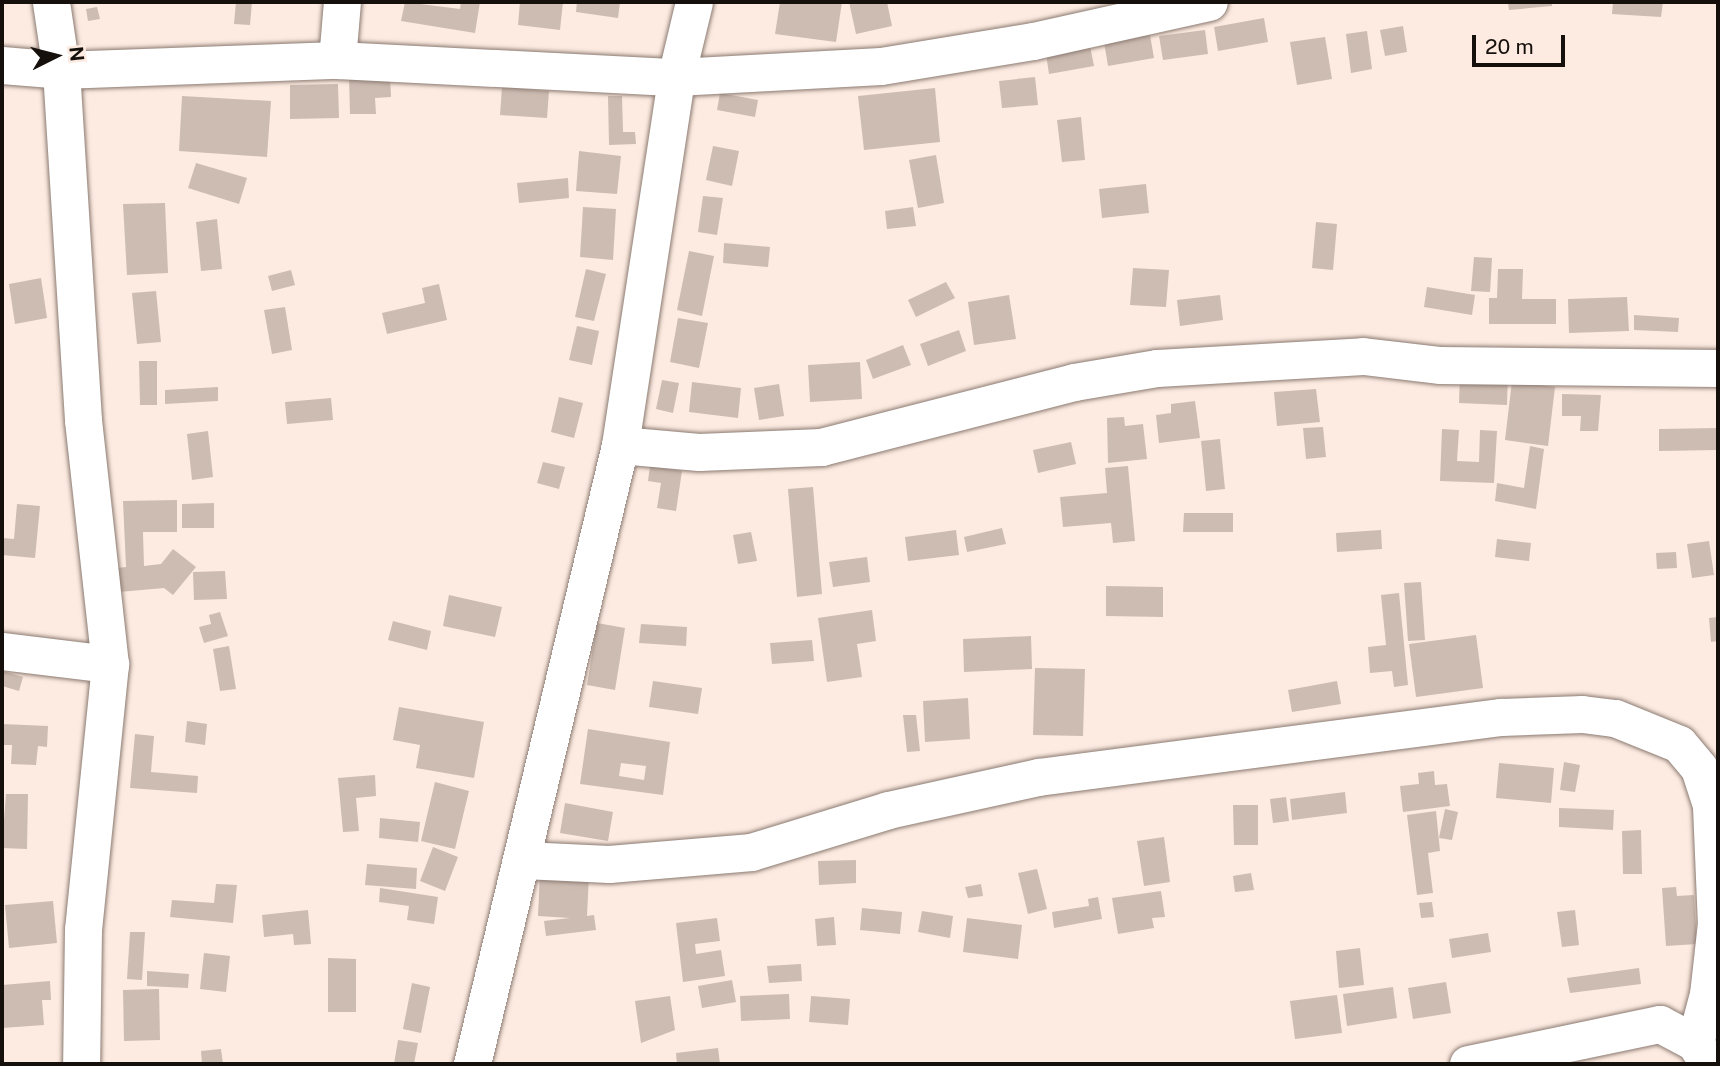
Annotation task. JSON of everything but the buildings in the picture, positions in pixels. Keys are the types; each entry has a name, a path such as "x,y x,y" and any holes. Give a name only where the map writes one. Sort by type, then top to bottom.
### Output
{"street":[{"path":"51,2 61,70 83,420 110,664 83,929 81,1064"},
{"path":"337,60 342,2"},
{"path":"472,1064 523,860 620,445 676,77 694,2"},
{"path":"2,65 61,70 337,60 676,77 881,66 1033,41 1209,2"},
{"path":"620,445 699,452 821,447 1074,382 1157,368 1363,356 1440,365 1718,368"},
{"path":"2,651 110,664"},
{"path":"523,860 609,864 751,852 888,810 1038,776 1501,717 1581,714 1615,718 1679,744 1699,768 1711,806 1716,923 1702,1054 1660,1024 1468,1064"}]}
